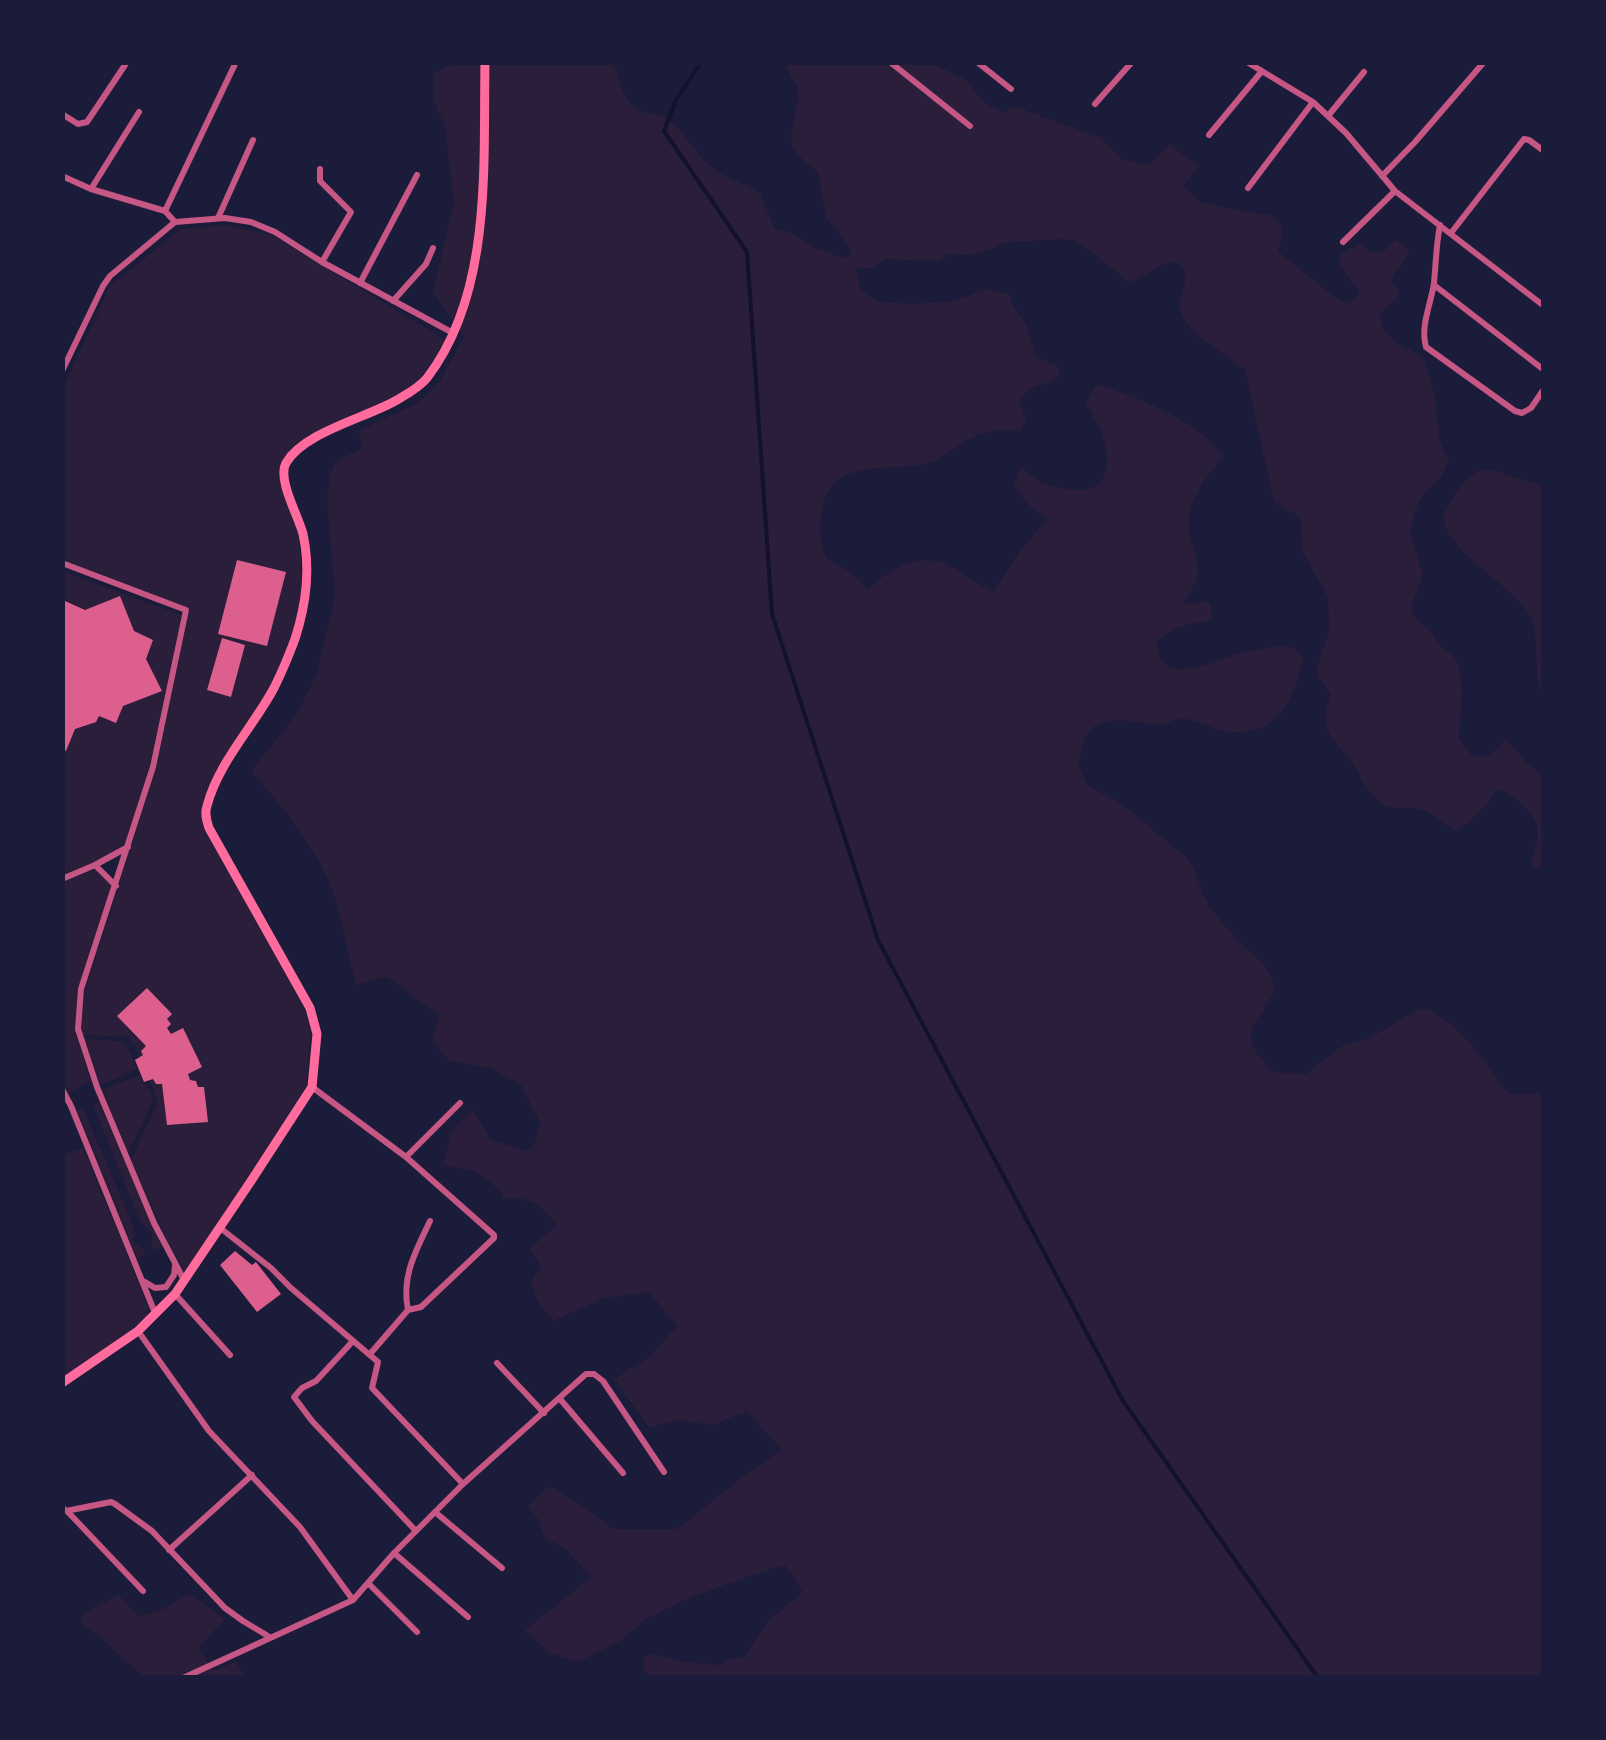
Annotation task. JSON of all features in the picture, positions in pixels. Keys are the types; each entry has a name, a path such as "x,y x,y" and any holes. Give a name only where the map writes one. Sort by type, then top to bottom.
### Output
{"main road":[{"path":"62,1383 138,1331 175,1294 312,1087 317,1034 310,1008 209,828 206,807 222,771 274,688 299,625 307,568 303,536 282,476 288,460 305,444 416,388 453,333 468,289 482,204 485,62"}],"street":[{"path":"62,114 78,124 87,122 127,62"},
{"path":"165,211 236,62"},
{"path":"890,62 970,126"},
{"path":"977,62 1011,89"},
{"path":"1095,104 1132,62"},
{"path":"1382,176 1484,62"},
{"path":"1249,63 1313,102 1346,133 1395,191 1544,306"},
{"path":"1210,135 1262,71"},
{"path":"1328,116 1364,72"},
{"path":"1248,188 1313,102"},
{"path":"91,188 139,112"},
{"path":"1451,233 1524,139 1544,152"},
{"path":"218,218 254,140"},
{"path":"320,169 320,181 351,212 322,262"},
{"path":"360,282 417,175"},
{"path":"62,176 165,211 175,222"},
{"path":"1344,242 1395,191"},
{"path":"62,371 110,276 175,222 239,218 251,222 453,333"},
{"path":"1440,226 1434,253 1434,285 1425,320 1426,347 1510,409 1522,413 1531,408 1544,388"},
{"path":"394,301 426,264 433,248"},
{"path":"1434,285 1544,370"},
{"path":"62,563 186,610 154,767 81,990 78,1029 128,1162 184,1281"},
{"path":"62,879 129,846"},
{"path":"95,866 116,886"},
{"path":"312,1087 406,1157 494,1235 422,1307 408,1310 370,1354"},
{"path":"62,1089 155,1314"},
{"path":"406,1157 460,1103"},
{"path":"408,1310 406,1283 413,1256 430,1221"},
{"path":"219,1228 378,1362 372,1388 464,1484"},
{"path":"142,1280 155,1288 166,1287 175,1265"},
{"path":"175,1294 230,1355"},
{"path":"138,1331 210,1431 300,1527 353,1600"},
{"path":"354,1341 316,1381 294,1397 416,1531"},
{"path":"497,1363 544,1413"},
{"path":"184,1678 353,1600 464,1484 586,1374 594,1374 602,1381 664,1472"},
{"path":"560,1398 623,1473"},
{"path":"170,1550 252,1474"},
{"path":"64,1509 115,1504 152,1531 242,1622 269,1636"},
{"path":"64,1509 143,1590"},
{"path":"436,1512 502,1568"},
{"path":"394,1553 468,1617"},
{"path":"368,1584 417,1632"}],"shaded area":[{"path":"454,63 613,63 631,105 667,119 714,169 760,194 775,229 849,259 851,249 826,217 818,173 792,147 798,98 785,63 931,63 965,79 985,104 1003,112 1020,106 1101,138 1123,160 1150,165 1169,144 1199,166 1183,186 1201,202 1271,215 1284,228 1278,251 1333,296 1349,304 1359,290 1339,265 1340,255 1360,243 1370,251 1382,253 1396,240 1407,247 1409,251 1391,281 1399,292 1396,300 1380,313 1381,322 1394,340 1423,356 1435,397 1440,442 1449,461 1415,511 1410,533 1423,576 1412,604 1413,615 1455,658 1460,669 1459,738 1472,756 1492,754 1506,739 1543,776 1543,869 1531,866 1538,838 1535,820 1510,794 1496,789 1479,813 1455,830 1422,810 1393,808 1379,802 1331,736 1326,720 1331,694 1318,677 1317,667 1329,631 1328,597 1302,551 1301,518 1274,501 1245,370 1185,321 1180,306 1185,275 1177,262 1164,264 1129,282 1076,242 1057,239 1008,242 975,254 948,254 940,260 886,259 871,268 855,269 861,291 882,302 949,301 985,289 1010,295 1013,307 1026,324 1036,357 1057,365 1060,376 1035,386 1019,399 1026,420 1021,430 975,437 934,461 868,469 840,480 829,491 822,509 821,539 827,558 853,574 867,589 897,568 930,560 953,568 994,592 1019,552 1048,518 1031,507 1014,486 1021,466 1039,481 1074,490 1094,487 1105,474 1104,440 1086,404 1096,385 1138,399 1185,422 1222,456 1197,493 1189,519 1198,573 1184,602 1211,604 1212,620 1168,632 1157,643 1160,657 1176,669 1187,669 1255,650 1290,647 1303,656 1290,698 1273,720 1248,731 1226,731 1187,719 1156,725 1104,722 1087,733 1078,766 1088,785 1128,809 1187,858 1211,909 1269,972 1275,990 1252,1030 1251,1039 1273,1072 1306,1074 1342,1046 1368,1039 1421,1008 1435,1013 1459,1032 1509,1094 1543,1093 1543,1677 648,1677 643,1668 644,1657 654,1654 676,1661 720,1665 729,1659 744,1658 768,1621 803,1592 785,1565 680,1602 646,1619 622,1640 578,1662 548,1652 525,1630 591,1577 566,1549 545,1538 528,1506 549,1486 613,1529 677,1529 782,1450 747,1411 713,1425 676,1420 649,1428 615,1380 647,1360 677,1326 649,1292 604,1298 553,1321 537,1300 531,1282 541,1267 530,1248 557,1225 534,1203 502,1198 502,1192 475,1171 443,1165 449,1133 473,1110 490,1139 526,1151 534,1145 540,1123 521,1085 490,1068 449,1061 432,1041 439,1015 387,977 356,985 336,901 321,865 251,771 298,713 317,672 335,596 327,500 330,474 337,460 363,448 359,431 418,403 439,383 464,337 433,292 454,203 445,127 433,99 433,74"},
{"path":"225,225 269,234 446,340 415,386 297,444 280,465 278,478 297,530 301,556 302,588 296,621 271,685 207,791 205,830 305,1010 310,1031 307,1085 186,1272 131,1160 157,1104 136,1048 128,1037 83,1035 81,1021 85,991 157,765 189,609 63,559 63,388 110,286 180,230"},
{"path":"1481,470 1543,486 1543,697 1529,614 1466,554 1446,529 1444,515 1452,498 1462,484"},
{"path":"62,571 181,615 151,767 127,844 62,877"},
{"path":"95,869 114,887 78,992 77,1027 91,1082 69,1092 63,1079 63,882"},
{"path":"85,1039 126,1044 137,1069 101,1085"},
{"path":"140,1075 152,1096 151,1105 128,1154 103,1090"},
{"path":"99,1102 163,1247 154,1251 153,1233 140,1221 93,1105"},
{"path":"83,1108 133,1225 133,1242 142,1247 145,1255 137,1258 77,1110"},
{"path":"83,1148 149,1308 135,1327 63,1378 63,1155"},
{"path":"189,1594 224,1620 198,1648 213,1671 236,1661 245,1677 143,1677 80,1623 85,1613 119,1595 138,1616 163,1609"}],"building":[{"path":"237,560 286,572 267,646 218,634"},
{"path":"120,596 134,631 153,640 146,659 162,691 123,706 116,723 99,716 96,722 75,729 66,751 62,750 62,606 65,601 85,610"},
{"path":"222,638 245,645 231,697 207,690"},
{"path":"147,988 172,1014 167,1019 171,1034 183,1028 202,1067 188,1074 198,1087 204,1087 208,1122 167,1125 162,1084 153,1079 144,1082 135,1060 143,1055 141,1051 146,1046 117,1016"},
{"path":"235,1251 252,1265 256,1262 281,1294 257,1312 220,1265"}],"waterway":[{"path":"701,62 676,100 664,131 747,252 772,614 878,940 1123,1401 1318,1678"}]}
